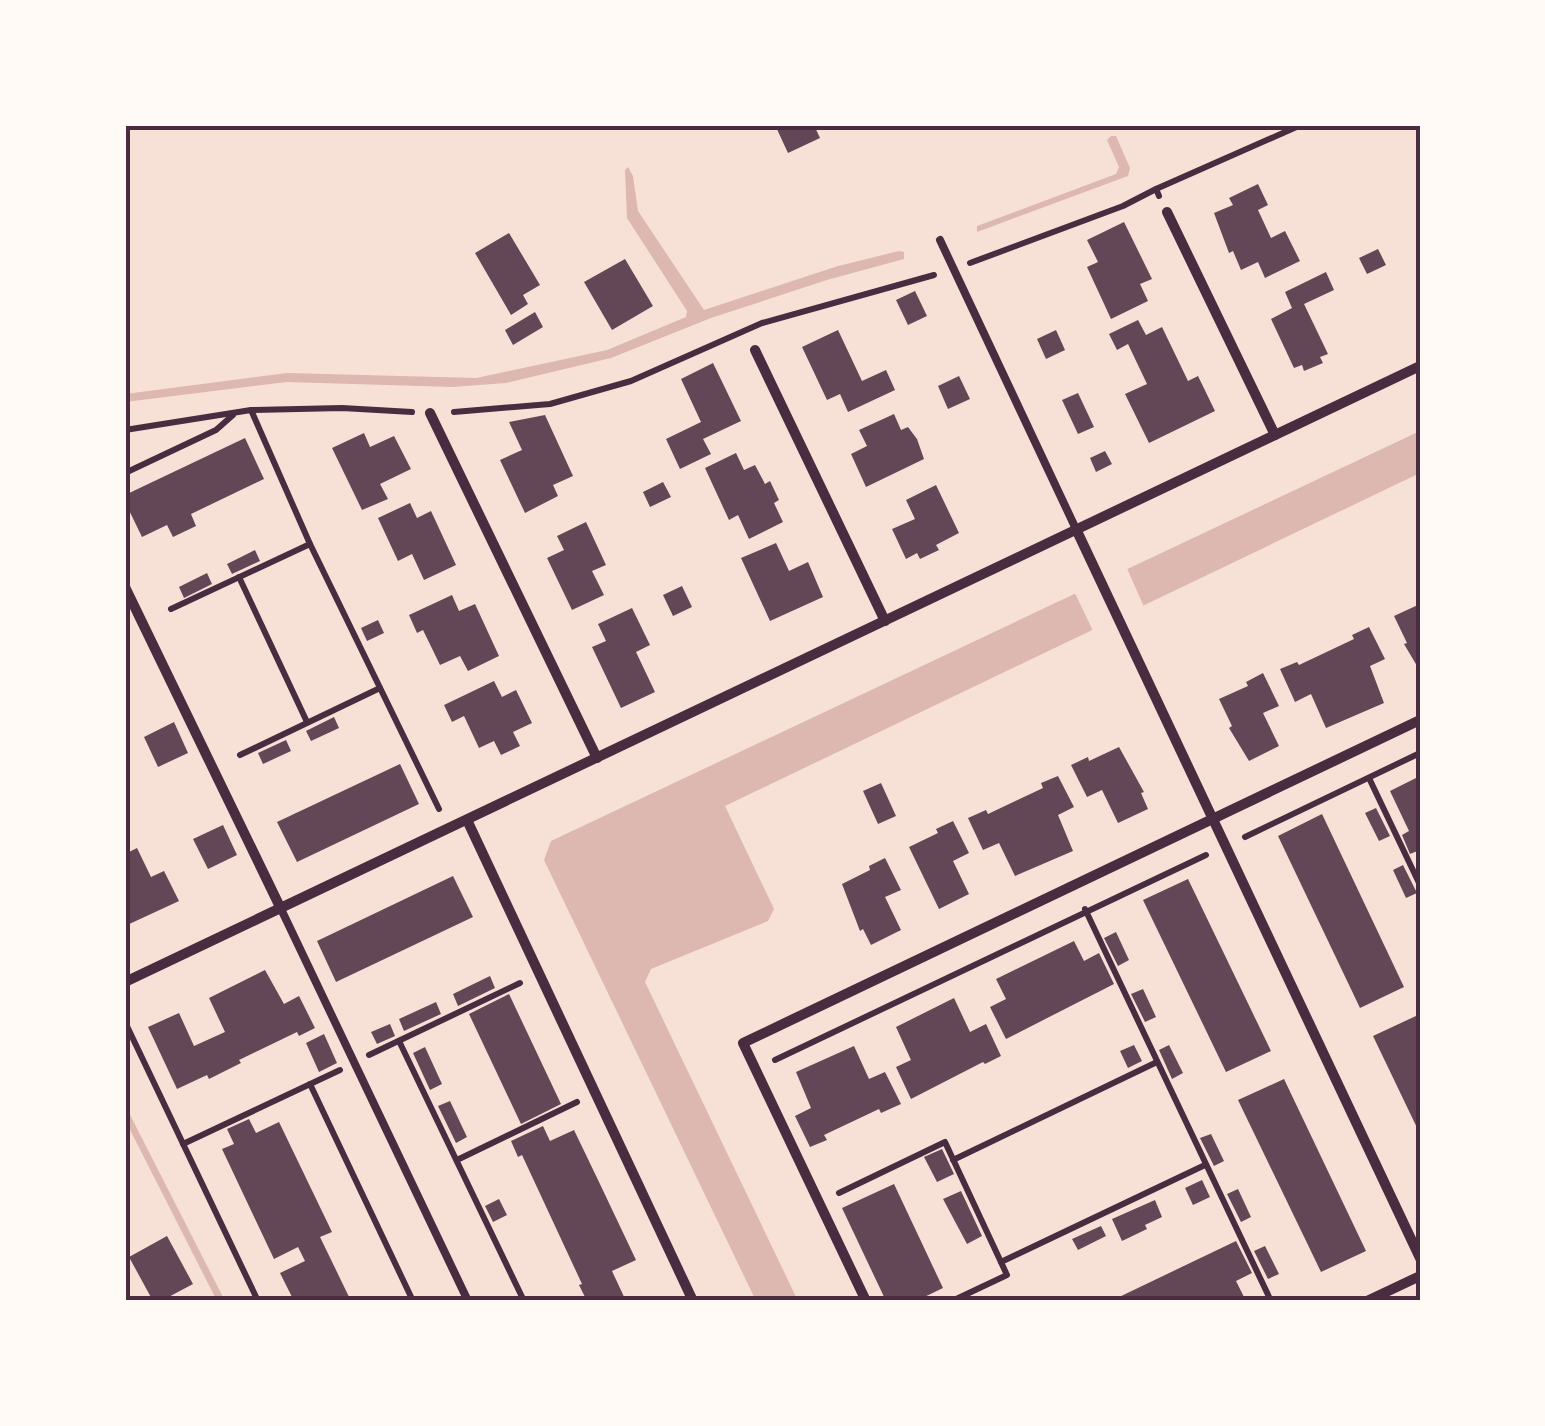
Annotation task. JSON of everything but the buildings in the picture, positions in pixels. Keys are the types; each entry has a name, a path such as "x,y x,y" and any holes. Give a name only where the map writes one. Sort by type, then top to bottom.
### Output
{"street":[{"path":"1167,212 1274,435"},
{"path":"754,350 884,621"},
{"path":"125,982 1420,366"},
{"path":"430,413 596,758"},
{"path":"1076,529 1420,1258"},
{"path":"125,587 281,909"},
{"path":"866,1301 744,1043 1420,720"},
{"path":"466,820 693,1301"},
{"path":"1367,1301 1420,1276"}],"lane":[{"path":"940,240 1076,529"},
{"path":"281,909 468,1301"}],"path":[{"path":"1280,135 1282,125"},
{"path":"125,430 251,410 342,408 430,413 550,404 631,380 762,323 953,270 1123,206 1301,125"},
{"path":"1156,189 1167,212"},
{"path":"251,410 310,544 448,828"},
{"path":"125,472 216,430 236,412"},
{"path":"171,609 310,544"},
{"path":"239,578 307,722"},
{"path":"240,755 380,688"},
{"path":"756,1070 1420,753"},
{"path":"1369,778 1420,885"},
{"path":"1088,917 1271,1301"},
{"path":"366,1057 516,984"},
{"path":"125,1022 258,1301"},
{"path":"400,1041 524,1301"},
{"path":"953,1160 1157,1062"},
{"path":"182,1144 343,1068"},
{"path":"310,1084 413,1301"},
{"path":"456,1160 573,1104"},
{"path":"826,1199 945,1142 980,1207 1007,1275 952,1301"},
{"path":"1001,1262 1205,1165"}],"shaded area":[{"path":"1116,136 1130,168 1128,176 977,232 977,226 1116,174 1119,167 1107,140"},
{"path":"628,167 638,211 704,310 838,266 899,251 904,252 904,259 711,318 611,358 506,383 452,387 287,382 125,402 125,394 287,373 476,378 607,350 686,317 687,311 627,218"},
{"path":"1420,431 1420,473 725,806 774,909 768,921 651,969 645,982 798,1301 756,1301 544,860 551,841"},
{"path":"125,1105 225,1301 217,1301 125,1120"}],"pier":[{"path":"1125,564 1145,609 1094,633 1073,589"}]}
